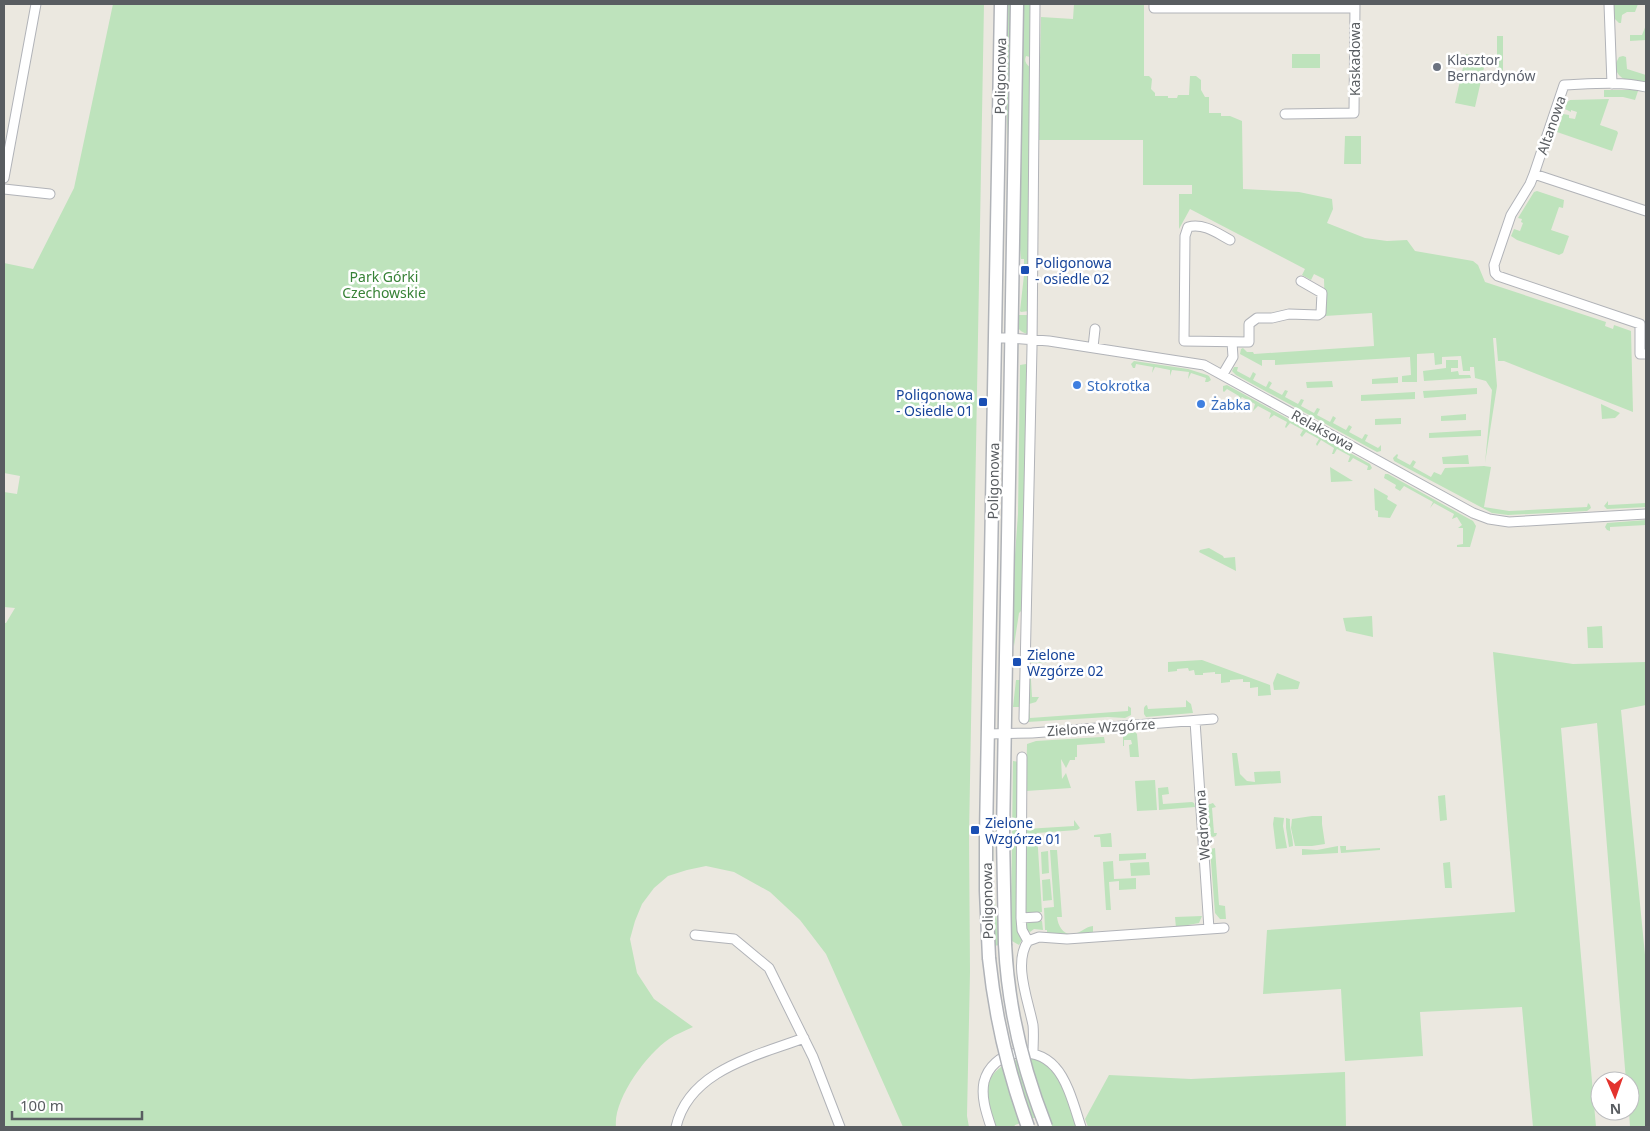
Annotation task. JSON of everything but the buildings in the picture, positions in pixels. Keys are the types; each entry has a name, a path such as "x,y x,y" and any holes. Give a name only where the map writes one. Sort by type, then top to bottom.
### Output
{"main road":[{"name":"Poligonowa","path":"1001,4 986,891 989,958 994,997 1002,1040 1016,1093 1028,1127"},
{"name":"Poligonowa","path":"1017,4 1003,889 1005,944 1010,993 1018,1040 1028,1079 1046,1127"}],"street":[{"path":"4,178 36,4"},
{"path":"1024,718 1032,339 1035,4"},
{"path":"1609,4 1612,84 1634,84 1646,87"},
{"path":"1154,6 1354,6"},
{"name":"Kaskadowa","path":"1285,114 1354,114 1354,6"},
{"name":"Altanowa","path":"1612,84 1564,85 1530,184 1511,215 1497,254 1494,265 1495,273 1498,276 1640,324 1640,354 1646,354"},
{"path":"1534,174 1646,212"},
{"path":"4,189 50,194"},
{"path":"1230,240 1205,227 1196,225 1188,227 1185,236 1184,341 1249,342 1250,324 1257,318 1272,318 1289,314 1318,315 1321,313 1322,292 1301,281"},
{"path":"1093,347 1095,329"},
{"name":"Relaksowa","path":"995,338 1032,339 1204,365 1485,518 1516,522 1646,514"},
{"path":"1223,374 1233,357 1232,342"},
{"name":"Zielone Wzgórze","path":"988,734 1213,719"},
{"name":"Wędrowna","path":"1195,720 1209,929"},
{"path":"1022,758 1021,918 1022,930 1028,941"},
{"path":"1021,918 1037,917"},
{"path":"1033,1052 1033,1026 1021,966 1022,952 1028,941 1039,937 1066,938 1224,928"},
{"path":"694,935 734,939 769,968 804,1038 840,1127"},
{"path":"676,1127 685,1103 697,1089 722,1070 804,1038"},
{"path":"991,1127 984,1103 983,1091 987,1074 998,1062 1007,1056 1033,1052 1048,1060 1056,1068 1062,1078 1081,1127"}],"green space":[{"name":"Park Górki Czechowskie","path":"113,4 984,4 969,836 970,972 967,1116 969,1127 903,1127 826,954 800,920 770,892 734,872 706,866 668,876 654,888 642,904 635,921 630,939 637,973 654,999 693,1027 669,1039 642,1066 633,1078 620,1104 616,1127 4,1127 4,623 6,623 15,608 4,607 4,492 17,494 20,476 4,473 4,263 33,269 74,188"},
{"path":"1006,4 1012,4 1007,311 1005,311 1008,147 1005,58"},
{"path":"1022,4 1031,4 1030,57 1026,56 1025,59 1026,64 1030,67 1029,311 1021,312 1024,275 1026,275 1026,265 1024,264 1024,259 1021,259 1019,238"},
{"path":"1074,4 1144,4 1144,76 1149,76 1152,79 1151,89 1155,96 1177,98 1178,95 1189,95 1190,76 1196,76 1201,80 1201,90 1205,97 1209,97 1209,113 1221,113 1221,116 1230,116 1242,121 1243,189 1299,192 1332,199 1333,209 1327,223 1365,238 1387,241 1407,240 1415,251 1473,261 1478,265 1485,282 1606,322 1605,326 1613,329 1614,325 1631,331 1633,412 1504,361 1498,361 1496,338 1493,338 1497,386 1485,463 1492,390 1486,381 1475,378 1474,367 1470,367 1470,371 1463,371 1461,356 1442,357 1442,364 1435,365 1434,353 1417,354 1417,382 1402,382 1402,376 1411,375 1410,357 1275,365 1275,360 1262,360 1262,366 1240,354 1243,348 1247,352 1253,352 1254,354 1374,346 1372,313 1325,316 1324,279 1314,274 1311,280 1302,275 1305,269 1190,209 1179,229 1179,194 1192,194 1192,185 1143,185 1143,140 1038,140 1041,17 1073,19"},
{"path":"1614,4 1638,4 1635,12 1627,12 1622,15 1621,23 1619,23 1614,18"},
{"path":"1646,25 1646,40 1630,41 1630,35 1642,35"},
{"path":"1497,36 1503,36 1503,72 1497,72"},
{"path":"1292,54 1320,54 1320,68 1292,68"},
{"path":"1466,54 1486,59 1475,107 1455,103"},
{"path":"1619,57 1626,57 1627,69 1646,75 1646,83 1626,80 1619,75 1615,65"},
{"path":"1604,90 1638,91 1635,100 1623,97 1604,97"},
{"path":"1609,99 1600,125 1618,133 1612,151 1557,132 1563,114 1575,119 1577,112 1565,109 1567,102 1570,100"},
{"path":"1345,136 1361,136 1361,164 1344,164"},
{"path":"1537,191 1564,200 1563,208 1559,207 1551,230 1569,236 1563,253 1559,255 1517,240 1511,236 1514,229 1520,231 1523,223 1521,222 1522,219 1518,218 1534,192"},
{"path":"1019,315 1028,315 1029,332 1027,334 1022,332 1018,326 1016,319 1019,319"},
{"path":"1446,360 1458,360 1458,368 1451,368 1451,372 1458,371 1459,375 1470,375 1471,378 1424,381 1423,371 1446,368"},
{"path":"1134,361 1188,369 1207,375 1211,380 1205,382 1206,378 1191,373 1188,379 1189,372 1172,370 1170,376 1170,370 1155,367 1152,373 1153,367 1136,364 1135,368 1133,368 1131,364"},
{"path":"1026,364 1028,366 1022,610 1019,613 1014,646 1012,637 1012,596 1018,514 1020,365"},
{"path":"1234,367 1238,367 1237,371 1250,378 1253,372 1256,374 1253,380 1266,387 1269,381 1272,383 1269,388 1282,395 1285,390 1288,391 1285,397 1298,404 1301,399 1304,400 1301,406 1314,413 1317,408 1320,409 1317,415 1330,422 1333,416 1336,418 1333,423 1346,430 1349,425 1352,427 1349,432 1362,439 1365,434 1368,435 1365,441 1378,448 1381,445 1381,451 1377,452 1236,375 1232,371"},
{"path":"1398,377 1398,383 1372,384 1372,379"},
{"path":"1332,381 1333,387 1307,388 1306,382"},
{"path":"1227,385 1370,464 1372,468 1367,470 1368,466 1353,458 1348,462 1350,456 1337,449 1332,454 1334,448 1321,440 1317,446 1316,444 1319,439 1306,432 1302,437 1300,435 1303,430 1290,423 1286,428 1287,422 1274,415 1269,419 1271,413 1258,406 1253,411 1255,404 1242,397 1238,402 1239,396 1227,389 1223,391 1223,386"},
{"path":"1477,388 1477,394 1424,398 1423,391"},
{"path":"1415,392 1415,399 1361,401 1361,395"},
{"path":"1601,404 1620,413 1615,418 1602,419"},
{"path":"1466,414 1466,420 1441,421 1441,416"},
{"path":"1401,418 1401,424 1375,425 1375,419"},
{"path":"1481,430 1481,436 1429,438 1429,433"},
{"path":"1397,454 1397,458 1410,465 1413,460 1416,462 1413,467 1431,477 1434,472 1441,475 1445,468 1491,467 1484,507 1509,511 1587,507 1588,503 1591,508 1587,511 1508,515 1492,513 1394,461 1393,458"},
{"path":"1468,455 1469,464 1443,464 1442,457"},
{"path":"1330,467 1353,481 1331,482"},
{"path":"1385,474 1473,521 1476,526 1470,547 1457,547 1457,545 1463,544 1463,528 1458,528 1462,525 1457,517 1452,519 1454,514 1434,503 1430,508 1433,502 1404,486 1400,491 1395,488 1396,485 1384,478"},
{"path":"1374,488 1388,496 1387,499 1397,505 1390,518 1378,517 1378,511 1375,510"},
{"path":"1608,501 1608,505 1646,503 1646,507 1607,509 1604,506"},
{"path":"1646,520 1646,525 1610,527 1610,531 1605,527 1607,523"},
{"path":"1209,548 1224,558 1235,557 1236,571 1199,552"},
{"path":"1372,616 1373,637 1346,631 1343,618"},
{"path":"1602,626 1603,648 1588,648 1587,627"},
{"path":"1493,652 1573,664 1646,662 1646,705 1621,710 1646,965 1646,1127 1630,1127 1630,1121 1640,1121 1640,1071 1625,1071 1597,723 1561,728 1591,1071 1590,1121 1595,1121 1596,1127 1533,1127 1522,1007 1420,1012 1423,1056 1345,1061 1341,989 1263,994 1267,930 1515,912"},
{"path":"1050,658 1050,662 1030,663 1032,697 1039,697 1036,702 1029,704 1030,718 1128,711 1128,706 1131,708 1131,715 1125,718 1108,717 1027,722 1028,660"},
{"path":"1202,660 1270,685 1271,695 1258,696 1258,687 1250,688 1250,682 1243,682 1243,679 1221,683 1221,674 1215,674 1215,672 1195,675 1194,670 1189,671 1188,668 1168,672 1168,662"},
{"path":"1277,673 1300,682 1298,689 1274,690 1273,683"},
{"path":"1016,680 1020,680 1020,707 1013,707"},
{"path":"1186,700 1191,704 1193,713 1146,717 1144,714 1144,707 1147,705 1148,709 1186,707"},
{"path":"1135,732 1137,734 1139,757 1130,757 1129,745 1132,744 1131,740 1124,740 1123,746 1123,735"},
{"path":"1104,737 1105,743 1077,745 1077,757 1075,757 1075,760 1070,760 1066,768 1061,759 1062,779 1066,773 1071,788 1026,791 1027,744 1036,741"},
{"path":"1232,753 1237,753 1240,774 1247,781 1255,782 1254,772 1280,771 1281,783 1235,786"},
{"path":"993,761 993,881 999,944 994,947 991,875"},
{"path":"1013,761 1019,762 1022,940 1019,945 1012,941 1011,917"},
{"path":"1155,780 1157,810 1137,811 1135,781"},
{"path":"1168,787 1169,794 1162,795 1163,804 1192,802 1195,807 1159,810 1158,788"},
{"path":"1445,795 1447,820 1440,821 1438,796"},
{"path":"1213,803 1216,807 1212,808 1214,833 1217,833 1213,837 1209,835 1207,805"},
{"path":"1322,816 1325,844 1295,846 1291,828 1292,819"},
{"path":"1274,817 1284,818 1283,826 1287,848 1276,849"},
{"path":"1286,818 1290,819 1293,842 1293,846 1289,847 1286,828"},
{"path":"1074,820 1080,828 1077,830 1037,833 1042,912 1025,914 1026,829 1074,826"},
{"path":"1111,833 1112,847 1101,847 1100,837 1094,837 1094,835"},
{"path":"1338,846 1338,853 1302,855 1302,849 1317,850"},
{"path":"1340,846 1346,846 1346,850 1380,848 1380,850 1341,853"},
{"path":"1215,848 1219,905 1225,906 1226,919 1220,919 1215,913 1210,849"},
{"path":"1050,850 1057,850 1062,917 1057,917 1059,924 1063,931 1069,934 1077,933 1093,926 1093,934 1076,935 1047,933 1047,930 1045,930 1044,908 1054,907"},
{"path":"1048,851 1049,873 1042,874 1041,852"},
{"path":"1146,853 1146,859 1119,861 1119,854"},
{"path":"1113,861 1114,879 1136,878 1136,889 1119,890 1119,881 1109,882 1111,910 1106,910 1103,862"},
{"path":"1149,862 1150,875 1131,876 1130,863"},
{"path":"1450,862 1452,888 1445,888 1443,863"},
{"path":"1050,879 1052,900 1043,901 1042,880"},
{"path":"1202,916 1199,923 1188,925 1188,927 1176,928 1175,917"},
{"path":"1042,921 1043,930 1034,929 1030,932 1027,930 1025,925 1027,922"},
{"path":"1029,1057 1045,1063 1057,1075 1064,1089 1077,1127 1051,1127 1047,1113 1014,1127 996,1127 987,1100 989,1082 993,1075 1004,1065"},
{"path":"1345,1072 1346,1127 1088,1127 1085,1119 1109,1075 1191,1079"}],"place":[{"name":"Klasztor Bernardynów","path":"1437,67"},
{"name":"Poligonowa - osiedle 02","path":"1025,270"},
{"name":"Stokrotka","path":"1077,385"},
{"name":"Poligonowa - Osiedle 01","path":"983,402"},
{"name":"Żabka","path":"1201,404"},
{"name":"Zielone Wzgórze 02","path":"1017,662"},
{"name":"Zielone Wzgórze 01","path":"975,830"}]}
